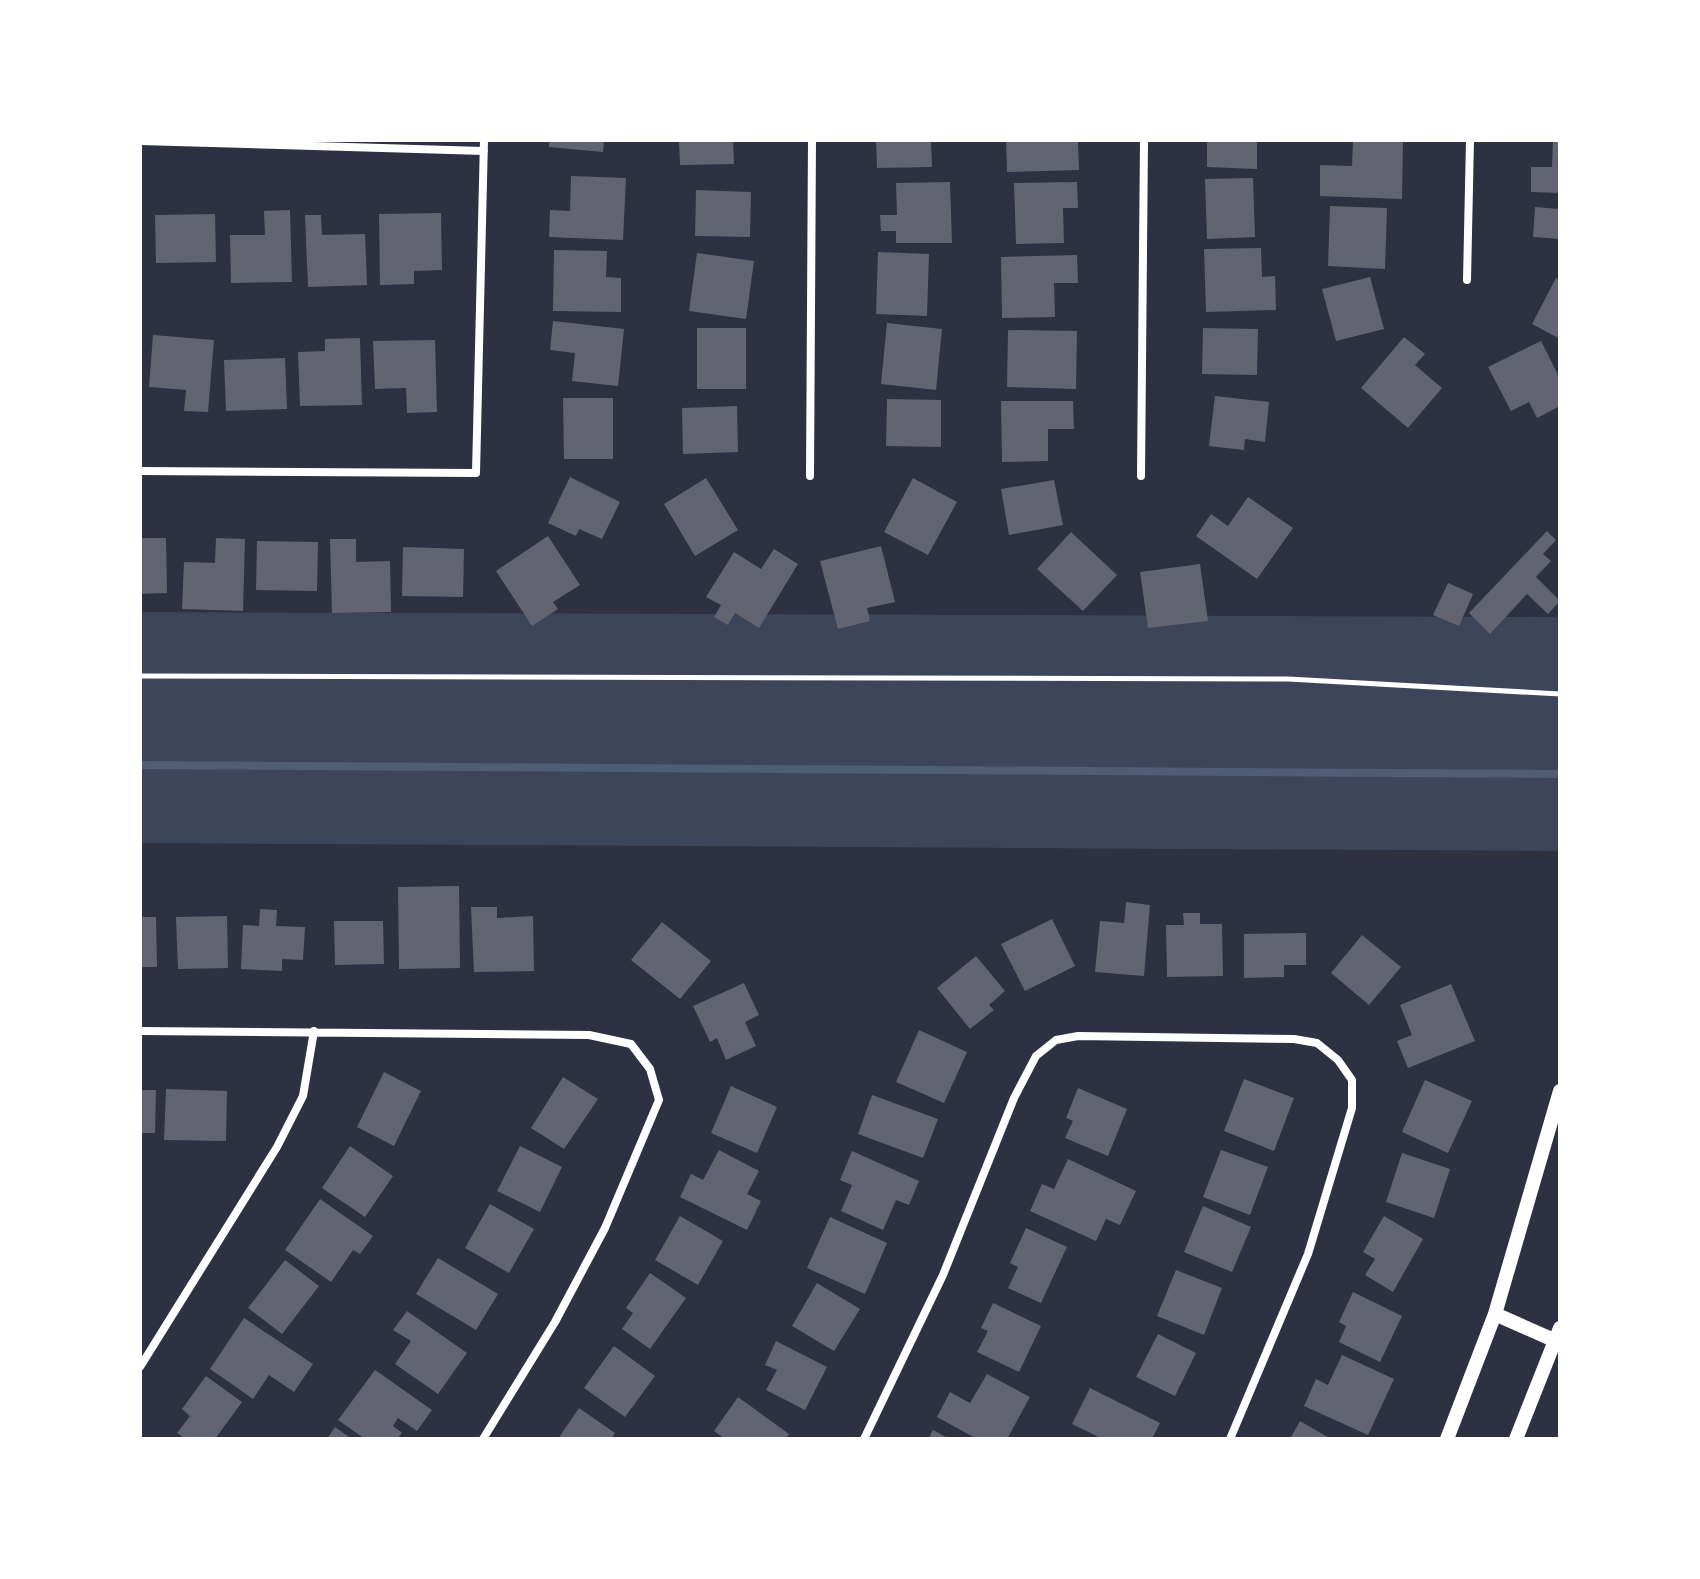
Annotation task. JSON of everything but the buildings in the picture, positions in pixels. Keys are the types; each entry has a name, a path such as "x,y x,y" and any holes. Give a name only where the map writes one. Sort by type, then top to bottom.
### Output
{"street":[{"path":"140,471 476,473 484,140"},
{"path":"810,476 812,140"},
{"path":"1141,476 1144,140"},
{"path":"1467,280 1470,140"},
{"path":"140,141 484,151"},
{"path":"140,1031 589,1035 631,1044 650,1069 659,1100 640,1151 555,1322 483,1439"},
{"path":"140,1367 277,1147 303,1096 314,1031"},
{"path":"864,1439 943,1275 1014,1098 1036,1056 1056,1040 1124,1037 1294,1039 1317,1043 1338,1060 1352,1080 1352,1108 1308,1254 1230,1439"},
{"path":"1447,1439 1495,1314 1560,1091"},
{"path":"1495,1314 1558,1335 1516,1439"}],"path":[{"path":"140,676 1288,679 1560,694"}],"shaded area":[{"path":"140,612 1560,617 1560,851 140,843"}],"waterway":[{"path":"140,765 1560,774"}]}
